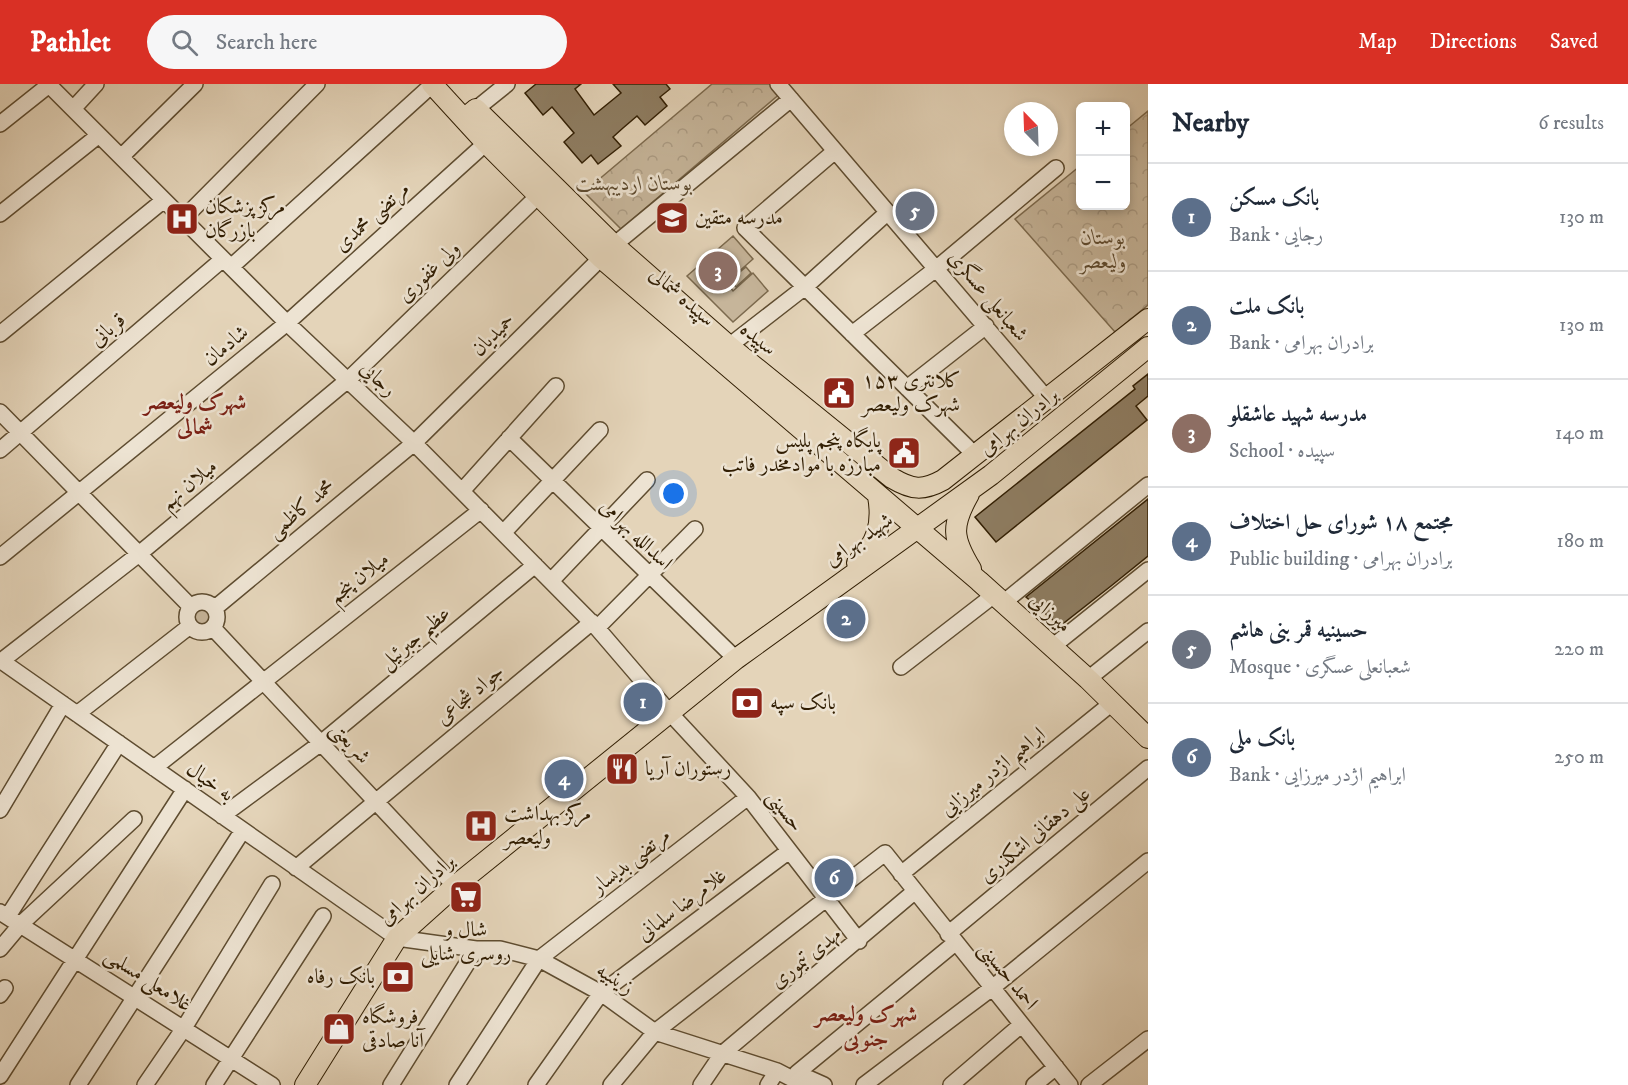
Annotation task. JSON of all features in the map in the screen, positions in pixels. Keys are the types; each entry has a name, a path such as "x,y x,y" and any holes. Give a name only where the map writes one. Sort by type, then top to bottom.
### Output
{"main road":[{"path":"433,84 470,114 486,143 539,195 608,251"},
{"name":"سپیده","path":"470,114 608,251 662,299 729,346 756,380 892,478 917,489"},
{"name":"سپیده شمالی","path":"662,299 756,380 916,529"},
{"name":"برادران بهرامی","path":"917,489 931,487 944,480 1148,319"},
{"name":"برادران بهرامی","path":"916,529 977,485 1148,347"},
{"path":"972,458 966,483 977,485"},
{"path":"977,485 959,515 955,537 979,581"},
{"path":"830,590 870,549 878,531 881,512 878,496"},
{"name":"میرزایی","path":"916,529 979,581 1146,733"},
{"name":"شهید بهرامی","path":"830,590 916,529"},
{"name":"برادران بهرامی","path":"305,1085 397,938 455,886 670,713 830,590"}],"street":[{"path":"73,109 96,84"},
{"path":"121,157 195,84"},
{"path":"183,219 317,84"},
{"name":"قربانی","path":"0,450 227,263 433,84"},
{"path":"470,114 507,84"},
{"name":"شعبانعلی عسگری","path":"778,84 1048,400"},
{"path":"0,124 49,85"},
{"name":"رجایی","path":"49,85 287,323 349,379 551,580 595,625 670,713"},
{"name":"حمیدیان","path":"414,443 608,251 791,99"},
{"path":"0,214 99,135"},
{"name":"مرتضی محمدی","path":"287,323 486,143"},
{"path":"835,151 746,228 907,387 972,458"},
{"path":"852,334 937,268 1056,168"},
{"name":"ولی غفوری","path":"349,379 539,195"},
{"path":"0,334 164,200"},
{"path":"729,346 804,287 888,212"},
{"name":"شادمان","path":"0,557 287,323"},
{"path":"907,387 986,326"},
{"name":"میلان نهم","path":"0,661 139,554 349,379"},
{"path":"462,491 556,386"},
{"path":"0,412 191,607"},
{"path":"503,533 600,430"},
{"name":"اسدالله بهرامی","path":"509,438 736,660"},
{"name":"محمد کاظمی","path":"214,608 414,443"},
{"path":"551,580 647,480"},
{"path":"901,667 999,599 1148,485"},
{"name":"میلان پنجم","path":"154,768 481,510"},
{"name":"جواد شجاعی","path":"296,868 375,801 595,625 695,529"},
{"name":"عظیم جبرئیل","path":"222,816 321,743 535,565"},
{"path":"1052,647 1148,570"},
{"path":"206,603 214,608 218,616 213,628 203,632 190,626 187,616 191,607 206,603"},
{"path":"77,714 190,626"},
{"name":"شریعتی","path":"213,628 455,886"},
{"path":"1088,679 1148,631"},
{"name":"به خیال","path":"0,661 397,938"},
{"name":"ابراهیم اژدر میرزایی","path":"901,874 1112,703"},
{"path":"0,810 63,704"},
{"name":"حسینی","path":"670,713 748,797 859,942"},
{"path":"0,950 10,918 119,743"},
{"name":"علی دهقانی اشکذری","path":"801,1079 952,938 1148,768"},
{"path":"0,1076 185,789"},
{"name":"مرتضی بدیسار","path":"458,1085 539,959 748,797"},
{"path":"10,918 134,819"},
{"path":"78,1085 243,830"},
{"name":"غلامرضا سلمانی","path":"536,1085 601,993 789,851"},
{"name":"احمد حسینی","path":"825,900 885,854 1070,1085"},
{"path":"864,1085 992,988 1148,861"},
{"path":"145,1085 184,1028 272,884"},
{"name":"مهدی تیموری","path":"700,1085 722,1054 859,942 914,892"},
{"path":"611,1085 655,1032 825,900"},
{"path":"214,1085 323,916"},
{"name":"غلامعلی مسلمی","path":"10,918 272,1085"},
{"name":"زینبیه","path":"397,938 476,950 500,948 539,959 601,993 655,1032 824,1085"},
{"path":"391,1085 476,950"},
{"path":"951,1085 1021,1025"},
{"path":"1089,1085 1148,1039"},
{"path":"1034,1085 1056,1067"},
{"path":"768,1085 777,1071"}],"green space":[{"name":"بوستان اردیبهشت","path":"712,84 774,84 782,92 621,229 584,192"},
{"name":"بوستان ولیعصر","path":"1148,111 1148,305 1115,332 1015,219 1076,169 1076,210 1130,210 1130,126"},
{"path":"733,236 753,259 718,290 727,283 733,291 753,273 768,291 733,322 687,276"},
{"path":"746,267 751,273 736,287 730,280"},
{"path":"203,604 212,608 216,617 212,626 203,630 194,626 190,617 194,608"}],"building":[{"path":"536,84 581,84 575,89 594,115 621,93 613,84 666,84 670,89 660,97 667,106 645,125 637,116 613,137 621,146 598,164 591,155 582,163 564,142 574,133 552,107 543,115 525,93"},
{"path":"912,198 927,214 917,223 902,207"},
{"path":"1148,374 1148,396 1136,406 1147,420 996,542 975,517 1135,389 1133,386"},
{"path":"1148,499 1148,556 1111,586 1060,626 1026,597"},
{"path":"853,606 860,615 840,631 833,623"}],"place":[{"name":"حسینیه قمر بنی هاشم","path":"915,211"},
{"name":"مدرسه متقین","path":"672,218"},
{"name":"مرکز پزشکان بازرگان","path":"182,219"},
{"name":"مدرسه شهید عاشقلو","path":"718,271"},
{"name":"کلانتری ۱۵۳ شهرک ولیعصر","path":"839,393"},
{"name":"پایگاه پنجم پلیس مبارزه با موادمخدر فاتب","path":"904,453"},
{"name":"بانک ملت","path":"846,619"},
{"name":"بانک مسکن","path":"643,702"},
{"name":"بانک سپه","path":"747,703"},
{"name":"رستوران آریا","path":"622,769"},
{"name":"مجتمع ۱۸ شورای حل اختلاف","path":"564,779"},
{"name":"مرکز بهداشت ولیعصر","path":"481,826"},
{"name":"بانک ملی","path":"834,878"},
{"name":"شال و روسری شایلی","path":"466,897"},
{"name":"بانک رفاه","path":"398,977"},
{"name":"فروشگاه آنا صادقی","path":"339,1029"}],"district":[{"name":"شهرک ولیعصر شمالی","path":"195,414"},
{"name":"شهرک ولیعصر جنوبی","path":"866,1026"}]}
